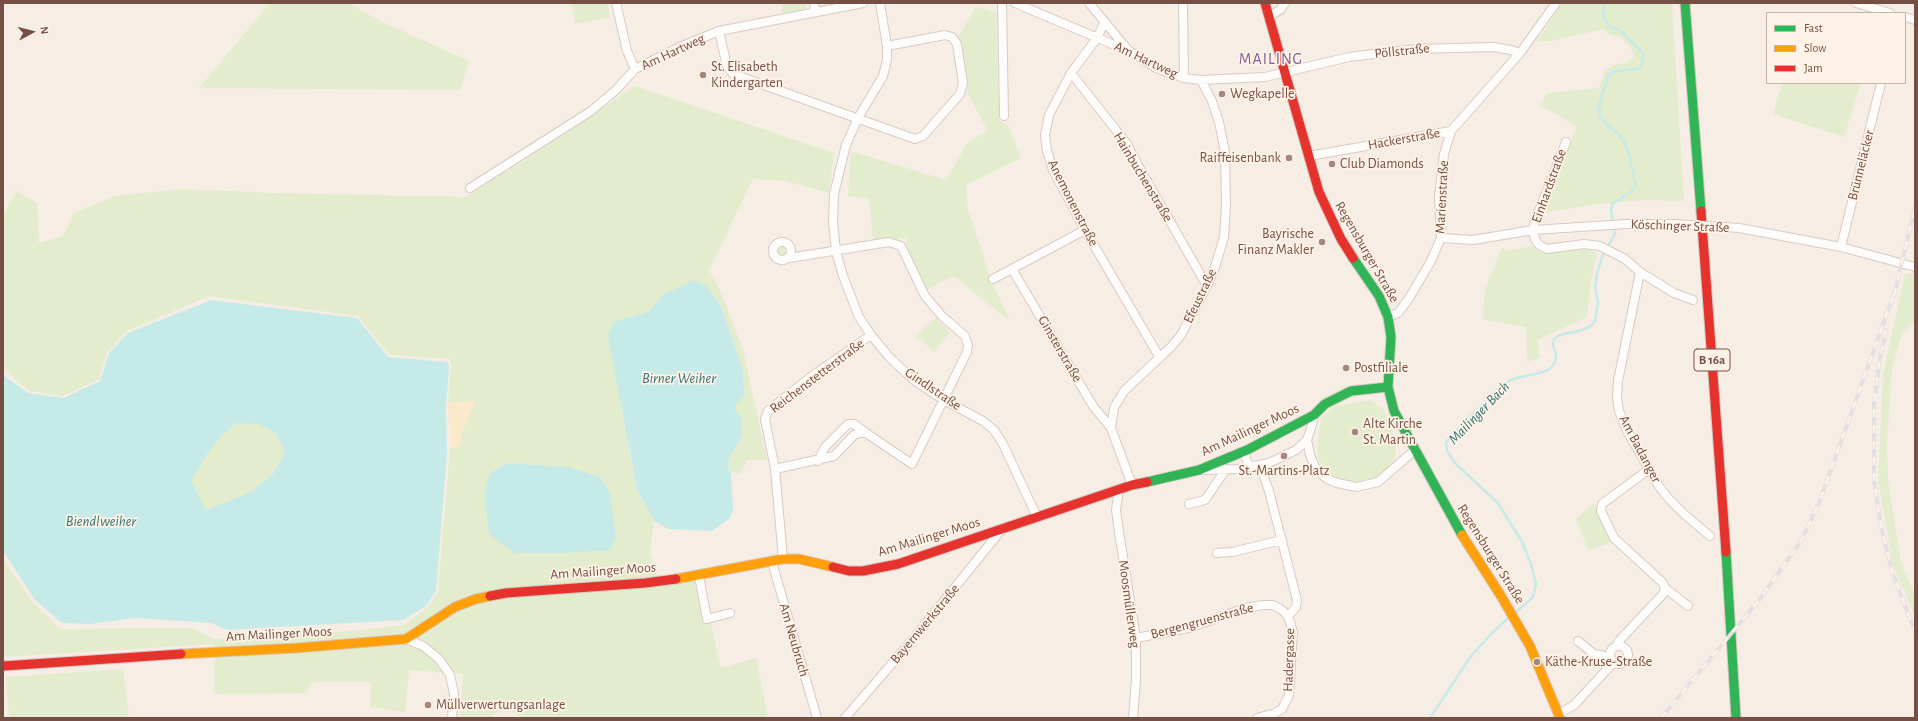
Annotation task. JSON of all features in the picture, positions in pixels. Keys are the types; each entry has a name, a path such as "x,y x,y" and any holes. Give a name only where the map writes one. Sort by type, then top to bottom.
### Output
{"street":[{"path":"616,3 626,51 635,69"},
{"name":"Am Hartweg","path":"470,188 591,111 616,90 635,69 682,46 719,31 815,7 863,3"},
{"name":"Gindlstraße","path":"880,3 887,46 887,60 883,76 858,118 846,145 834,194 833,222 836,251 850,297 871,336 890,358 915,381 944,400 983,421 994,430 1004,444 1037,517"},
{"path":"1002,3 1004,116"},
{"name":"Am Hartweg","path":"1015,3 1131,52 1156,68 1184,78 1201,80 1265,77 1285,72"},
{"path":"1089,3 1104,23 1131,52"},
{"path":"1183,3 1184,78"},
{"name":"Regensburger Straße","path":"1265,3 1319,192 1326,210 1341,239 1379,296 1388,317 1391,337 1388,387 1394,411 1416,449 1457,528 1520,628 1535,657 1560,716"},
{"path":"1269,17 1281,9 1285,3"},
{"name":"Marienstraße","path":"1388,317 1398,313 1408,300 1419,282 1441,238 1439,197 1444,154 1451,130 1520,53 1556,3"},
{"name":"B 16a","path":"1685,3 1719,445 1736,718"},
{"path":"1856,3 1887,12"},
{"name":"Anemonenstraße","path":"1104,23 1097,38 1071,73 1050,115 1045,135 1047,151 1053,170 1085,230 1160,358"},
{"path":"719,31 727,66 733,74 915,139 923,136 960,94 963,83 957,44 952,37 945,35 887,46"},
{"name":"Pöllstraße","path":"1285,72 1349,57 1416,49 1492,47 1520,53"},
{"name":"Hainbuchenstraße","path":"1071,73 1127,144 1207,286"},
{"name":"Efeustraße","path":"1132,485 1111,428 1114,408 1124,391 1160,358 1181,335 1207,286 1215,267 1224,237 1226,205 1225,152 1219,122 1212,101 1201,80"},
{"name":"Brünneläcker","path":"1840,247 1881,84"},
{"name":"Hackerstraße","path":"1309,156 1451,130"},
{"name":"Einhardstraße","path":"1533,230 1566,142"},
{"name":"Köschinger Straße","path":"1441,238 1473,240 1533,230 1626,224 1672,224 1724,227 1739,228 1840,247 1915,267"},
{"path":"992,279 1085,230"},
{"path":"1533,230 1535,239 1539,245 1547,249 1584,244 1600,246 1614,252 1640,272 1674,293 1693,300"},
{"path":"789,258 889,242 901,246 925,296 942,316 968,340 967,352 912,464 854,424 848,424 825,447 818,460"},
{"name":"Ginsterstraße","path":"1012,269 1093,406 1111,428"},
{"name":"Am Badanger","path":"1640,272 1622,360 1617,397 1622,422 1648,470 1669,499 1710,536"},
{"name":"Reichenstetterstraße","path":"783,559 776,469 765,420 768,411 812,376 871,336"},
{"name":"Am Mailinger Moos","path":"3,666 155,654 297,648 406,639 455,607 476,599 506,593 638,584 699,576 783,559 804,560 848,571 863,571 898,564 1132,485 1199,470 1247,450 1314,415 1325,404 1336,397 1351,391 1388,387"},
{"name":"Am Mailinger Moos","path":"1199,470 1226,470 1260,466 1296,450 1307,440 1314,415"},
{"path":"776,469 834,456 854,435 866,433"},
{"path":"1307,440 1310,455 1316,469 1326,478 1337,483 1357,487 1378,482 1416,449"},
{"path":"1247,450 1245,458 1247,462 1250,465 1260,466"},
{"name":"Hadergasse","path":"1257,718 1282,709 1289,695 1293,632 1288,616 1296,607 1297,600 1282,540 1260,466"},
{"name":"Am Mailinger Moos","path":"1189,504 1205,500 1226,470"},
{"path":"1648,470 1602,504 1601,511 1614,538 1663,583 1665,588 1688,606"},
{"name":"Moosmüllerweg","path":"1119,490 1116,510 1118,532 1136,638 1136,680 1133,718"},
{"name":"Bayernwerkstraße","path":"846,718 915,637 1002,529"},
{"path":"1216,553 1232,552 1282,540"},
{"name":"Am Neubruch","path":"772,562 817,718"},
{"path":"699,576 707,619 730,613"},
{"path":"1560,716 1574,705 1612,660 1611,650 1617,646 1618,642 1663,594 1665,588"},
{"name":"Bergengruenstraße","path":"1136,638 1189,628 1245,608 1263,605 1273,605 1282,610 1288,616"},
{"path":"406,639 423,646 439,659 450,675 454,694 452,718"},
{"path":"1578,641 1594,654 1612,660 1620,665 1627,658 1628,653 1625,649 1617,646"}],"green space":[{"path":"270,3 349,3 380,21 469,61 460,90 199,88"},
{"path":"572,3 608,3 610,18 575,24"},
{"path":"781,3 807,3 807,5 803,12 783,14"},
{"path":"1562,3 1672,3 1684,201 1643,200 1596,204 1543,213 1577,126 1540,105 1547,93 1599,88 1605,71 1613,65 1625,63 1634,57 1631,47 1620,37 1610,35 1604,29 1551,41 1538,41"},
{"path":"976,7 996,12 999,120 1008,125 1021,158 966,185 968,210 990,277 1009,320 953,276 927,290 909,256 906,238 873,241 869,199 848,196 851,151 946,180 966,145 987,130 968,94 959,40 959,35"},
{"path":"1782,84 1861,84 1844,137 1773,114"},
{"path":"635,86 834,153 829,193 786,181 753,179 709,270 720,290 743,350 767,460 747,460 740,474 731,472 728,469 729,460 742,435 741,419 735,410 737,402 664,294 649,311 613,322 621,407 637,489 654,521 650,552 659,586 701,580 721,668 756,658 768,718 518,718 518,714 505,710 494,714 494,718 460,718 463,674 409,670 405,712 370,707 371,682 314,682 305,693 214,694 214,644 3,657 3,559 33,603 61,629 191,628 215,639 333,633 404,625 428,607 438,592 450,448 461,445 461,435 475,401 448,403 451,364 450,359 389,355 358,316 209,296 127,331 107,352 99,379 63,396 29,391 3,368 3,216 16,191 37,203 39,243 63,236 74,213 115,196 181,189 277,193 465,197 527,159","holes":["507,463 568,467 490,473"]},
{"path":"782,243 789,248 790,251 785,258 782,259 775,254 774,251 779,244"},
{"path":"1532,246 1541,253 1592,248 1597,254 1591,280 1587,317 1537,340 1540,358 1527,362 1526,327 1482,319 1485,289 1502,248 1506,251"},
{"path":"1915,273 1915,320 1902,333 1892,370 1887,441 1888,480 1901,562 1915,595 1915,617 1893,565 1878,480 1883,374 1905,274"},
{"path":"936,318 950,332 934,352 916,335"},
{"path":"1371,400 1383,409 1390,419 1396,452 1393,461 1380,477 1363,482 1346,481 1333,477 1319,460 1317,450 1321,418 1335,406"},
{"path":"236,423 260,423 277,435 285,452 273,474 249,493 206,511 190,481 207,454 221,436"},
{"path":"1594,504 1611,540 1607,544 1588,550 1576,518"},
{"path":"123,669 129,718 9,718 6,677"}],"sand":[{"path":"475,401 461,435 461,446 450,448 448,403"}],"water":[{"name":"Birner Weiher","path":"693,281 706,285 721,307 743,371 744,396 737,402 735,410 741,419 742,435 729,460 728,469 731,472 733,509 730,518 712,531 668,529 654,521 637,489 608,336 613,322 649,311 664,294"},
{"name":"Biendlweiher","path":"211,300 357,318 388,357 447,362 449,366 446,407 447,454 436,591 426,606 403,620 228,630 211,623 135,618 90,624 62,623 35,600 3,551 3,375 28,393 64,398 100,381 109,353 128,333","holes":["236,423 260,424 277,435 285,452 273,474 249,493 206,510 191,481 207,454 221,436"]},
{"path":"507,463 568,467 600,477 610,493 616,537 610,550 563,553 515,553 489,534 484,496 490,473"}],"waterway":[{"name":"Mailinger Bach","path":"1515,613 1533,597 1536,584 1531,564 1522,542 1498,503 1455,463 1447,451 1446,443 1450,437 1502,385 1513,379 1550,369 1555,362 1556,355 1553,345 1554,339 1560,335 1582,330 1591,326 1595,321 1598,302 1595,288 1597,273 1603,255 1615,234 1611,210 1612,204 1632,191 1636,185 1627,147 1619,134 1609,127 1600,117 1599,105 1609,74 1617,71 1638,69 1643,63 1643,54 1637,47 1621,31 1612,27 1605,21 1603,12 1606,3"},
{"name":"Mailinger Bach","path":"1430,718 1471,656 1509,617"}],"railway":[{"path":"1894,296 1915,207"},
{"path":"1661,718 1760,599 1801,541 1819,503 1895,291"},
{"path":"1886,330 1874,402 1874,480 1881,526 1892,571 1915,632"}],"traffic: fast":[{"path":"1685,3 1701,211"},
{"path":"1353,258 1379,296 1388,317 1391,337 1388,387 1394,411 1462,535"},
{"path":"1147,482 1199,470 1247,450 1314,415 1325,404 1351,391 1388,387"},
{"path":"1726,552 1736,718"}],"traffic: slow":[{"path":"1462,535 1501,596 1530,646 1560,718"},
{"path":"676,579 783,559 799,559 833,567"},
{"path":"181,654 297,648 406,639 455,607 476,599 490,596"}],"traffic: jam":[{"path":"1265,3 1319,192 1341,239 1353,258"},
{"path":"1701,211 1726,552"},
{"path":"833,567 849,571 863,571 898,564 1132,485 1147,482"},
{"path":"490,596 506,593 645,583 676,579"},
{"path":"3,666 181,654"}],"place":[{"name":"St. Elisabeth Kindergarten","path":"703,75"},
{"name":"Wegkapelle","path":"1222,94"},
{"name":"Raiffeisenbank","path":"1289,158"},
{"name":"Club Diamonds","path":"1332,164"},
{"name":"Bayrische Finanz Makler","path":"1322,242"},
{"name":"Postfiliale","path":"1346,368"},
{"name":"Alte Kirche St. Martin","path":"1355,432"},
{"name":"St.-Martins-Platz","path":"1284,456"},
{"name":"Käthe-Kruse-Straße","path":"1537,662"},
{"name":"Müllverwertungsanlage","path":"428,705"}],"district":[{"name":"MAILING","path":"1271,59"}]}
